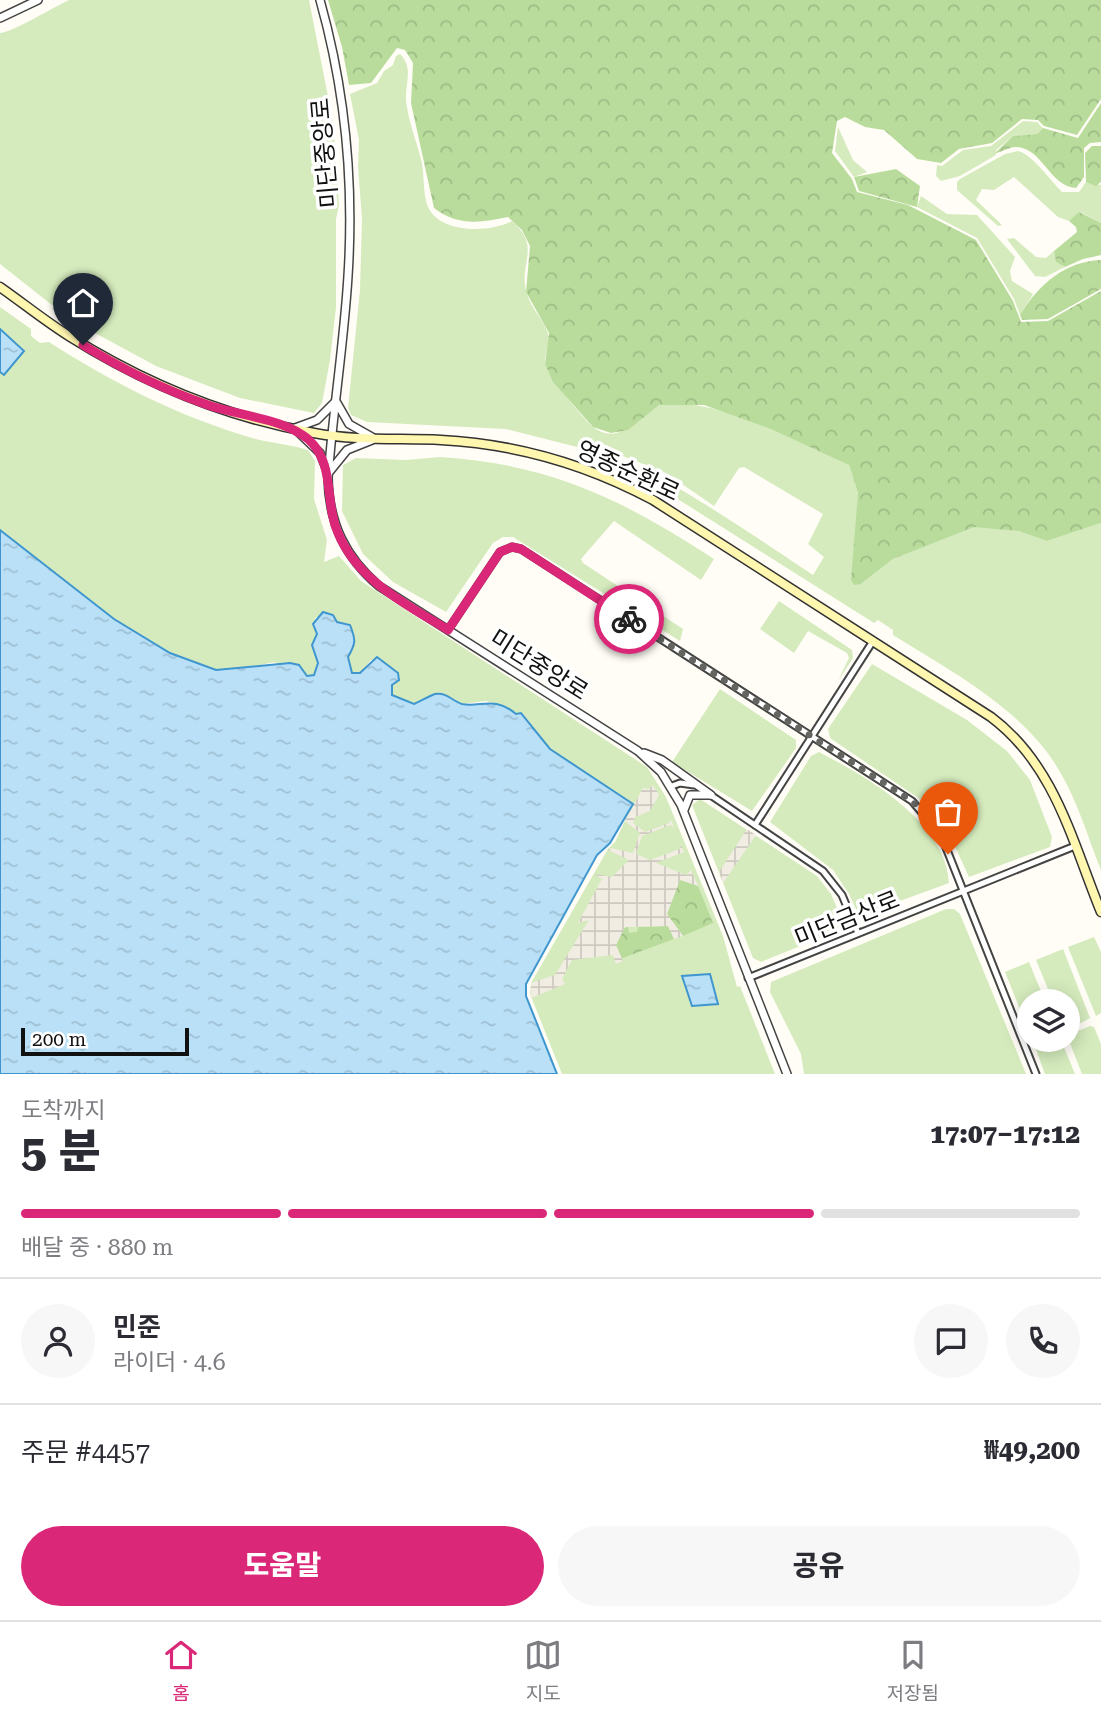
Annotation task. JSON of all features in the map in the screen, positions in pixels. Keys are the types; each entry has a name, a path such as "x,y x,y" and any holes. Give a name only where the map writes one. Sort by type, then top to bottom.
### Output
{"main road":[{"name":"영종순환로","path":"0,287 89,348 167,388 230,412 332,436 506,446 598,472 653,500 873,640 1015,736 1033,755 1051,786 1101,912"}],"street":[{"path":"0,18 38,0"},
{"name":"미단중앙로","path":"320,0 340,90 348,179 348,273 328,475 331,516 337,533 355,562 379,586 638,751 661,772 684,813 788,1074"},
{"path":"328,475 320,453 295,429 323,415 336,399 349,424 376,439"},
{"path":"328,475 347,450 376,439"},
{"path":"448,630 500,552 512,547 521,549 923,810 941,835 1036,1074"},
{"path":"755,824 873,640"},
{"path":"638,751 662,760 824,871 842,895 858,933"},
{"path":"671,786 689,784 711,795"},
{"path":"684,813 690,795 711,795"},
{"name":"미단금산로","path":"748,978 1075,846"}],"green space":[{"path":"69,0 309,0 333,122 339,205 336,219 336,307 330,360 322,403 314,413 240,398 156,366 71,320 0,264 0,33"},
{"path":"328,0 1101,0 1101,99 1077,135 1044,126 1038,120 1022,119 992,143 959,149 941,163 917,159 884,130 865,127 845,117 837,121 832,153 852,179 857,192 908,205 976,240 1013,301 1021,322 1048,321 1101,291 1101,523 1047,541 1018,531 974,527 893,559 861,584 854,585 851,580 858,493 849,465 771,429 704,405 659,405 628,430 611,433 593,427 553,382 545,364 549,333 526,292 530,246 522,230 508,217 469,222 451,218 434,208 411,103 413,63 405,50 397,48 371,83 349,85 342,47"},
{"path":"400,54 408,70 407,107 421,159 428,207 434,216 454,226 467,229 492,228 512,221 521,231 528,248 525,274 527,294 548,335 545,362 547,368 580,413 601,432 620,432 660,405 679,403 703,406 784,433 849,465 858,493 857,531 861,584 893,559 974,526 1018,531 1047,541 1101,523 1101,870 1060,772 1045,750 1007,711 963,678 893,635 893,630 878,620 874,623 619,462 632,464 682,490 813,575 824,557 808,544 823,514 744,467 739,468 714,506 666,473 623,456 607,458 581,448 506,429 367,422 351,415 348,408 360,290 362,219 359,140 350,94 377,83"},
{"path":"1101,103 1101,142 1090,143 1084,148 1084,177 1076,188 1059,181 1040,160 1025,149 1013,147 995,153 1013,136 1037,134 1043,128 1078,138"},
{"path":"1023,121 1037,122 1043,128 1037,134 1013,136 996,150 996,155 960,176 941,181 936,176 937,165 942,166 963,150 991,146"},
{"path":"838,127 853,160 867,172 854,177 835,151"},
{"path":"1092,146 1101,146 1101,182 1096,186 1086,182 1085,153"},
{"path":"1018,151 1035,162 1062,192 1079,192 1086,182 1101,185 1101,223 1080,212 1069,221 1058,217 1014,177 994,190 982,189 976,200 1002,225 998,226 957,190 957,182 960,179 1005,154"},
{"path":"896,169 920,186 917,207 859,191 854,177"},
{"path":"921,196 947,214 977,215 1015,257 1010,271 1012,281 1033,294 1020,315 1014,299 977,238 917,207"},
{"path":"1079,212 1101,223 1101,255 1065,267 1056,262 1054,251 1077,232 1076,227 1069,221"},
{"path":"1014,238 1036,257 1046,258 1054,251 1056,262 1065,267 1045,277 1035,276 1007,239"},
{"path":"1101,260 1101,289 1048,319 1022,320 1020,315 1027,304 1054,277 1076,265"},
{"path":"0,307 31,329 31,336 40,343 49,342 146,397 223,429 308,450 315,461 314,499 327,540 324,562 339,556 361,581 647,767 666,797 723,936 737,987 740,986 775,1074 562,1074 530,994 531,983 608,849 615,842 633,804 550,749 524,715 486,701 462,704 447,695 435,694 414,704 392,695 392,685 400,677 394,670 384,663 371,660 360,673 352,673 348,657 354,645 354,638 350,625 316,617 313,624 317,634 312,645 318,663 315,675 307,676 299,665 282,666 274,662 222,669 189,663 132,633 0,530 0,372 3,375 24,351 0,329"},
{"path":"440,457 516,467 584,488 648,519 714,559 701,580 614,521 581,559 583,563 683,629 680,641 513,537 503,537 493,543 446,612 393,582 363,554 342,511 343,465 356,458 406,460"},
{"path":"779,601 852,650 853,658 838,681 849,658 847,653 808,631 794,653 760,629"},
{"path":"872,664 967,720 1007,751 1030,780 1052,837 1050,847 969,877 946,827 930,806 830,738 828,729"},
{"path":"720,689 796,740 796,748 752,811 672,762"},
{"path":"819,752 880,788 919,821 934,840 945,861 949,883 859,916 849,894 833,870 770,822 811,756"},
{"path":"700,799 817,876 831,894 843,922 840,930 761,962 753,958 692,805"},
{"path":"683,879 698,886 713,923 683,936 667,914 679,880"},
{"path":"946,909 954,909 960,914 1026,1074 804,1074 801,1054 770,992 771,982"},
{"path":"668,926 674,939 620,959 616,945 623,928 628,927 629,933 637,932 638,927"},
{"path":"1094,937 1101,952 1101,1013 1096,1016 1068,947"},
{"path":"1063,949 1079,989 1048,989 1036,960"},
{"path":"1029,962 1040,989 1017,989 1017,1002 1005,972"},
{"path":"1080,992 1090,1018 1080,1023"},
{"path":"1094,1027 1101,1044 1101,1074 1082,1074 1073,1052 1080,1052 1080,1030"},
{"path":"1037,1052 1066,1052 1075,1074 1045,1074"}],"shaded area":[{"path":"653,785 659,795 650,811 635,817 633,823 645,832 671,820 674,827 670,825 642,836 636,854 650,860 680,849 681,845 684,852 656,863 686,875 691,870 698,886 680,880 667,914 683,936 674,939 668,926 625,927 616,945 623,961 616,964 613,955 572,960 562,979 565,984 531,998 531,983 555,975 589,920 578,923 602,879 594,874 612,877 629,860 608,850 611,848 633,853 640,833 625,821 643,788 649,789"},
{"path":"747,829 756,835 723,883 719,872"}],"water":[{"path":"0,329 24,351 4,375 0,372"},
{"path":"0,530 114,619 170,653 216,670 290,663 299,665 307,676 314,675 318,663 312,645 317,634 313,624 323,612 333,615 337,622 350,625 352,630 353,648 348,657 352,673 360,673 377,657 398,673 399,680 392,685 392,695 414,704 439,694 462,704 501,705 516,714 521,713 550,749 633,804 610,843 597,855 526,984 526,996 557,1074 0,1074"},
{"path":"710,974 718,1004 692,1006 682,976"}],"way so far":[{"path":"629,619 912,801 933,822 948,854"}],"route":[{"path":"83,345 124,368 187,397 230,412 295,429 320,453 328,475 331,516 337,533 355,562 379,586 448,630 500,552 512,547 521,549 629,619"}]}
